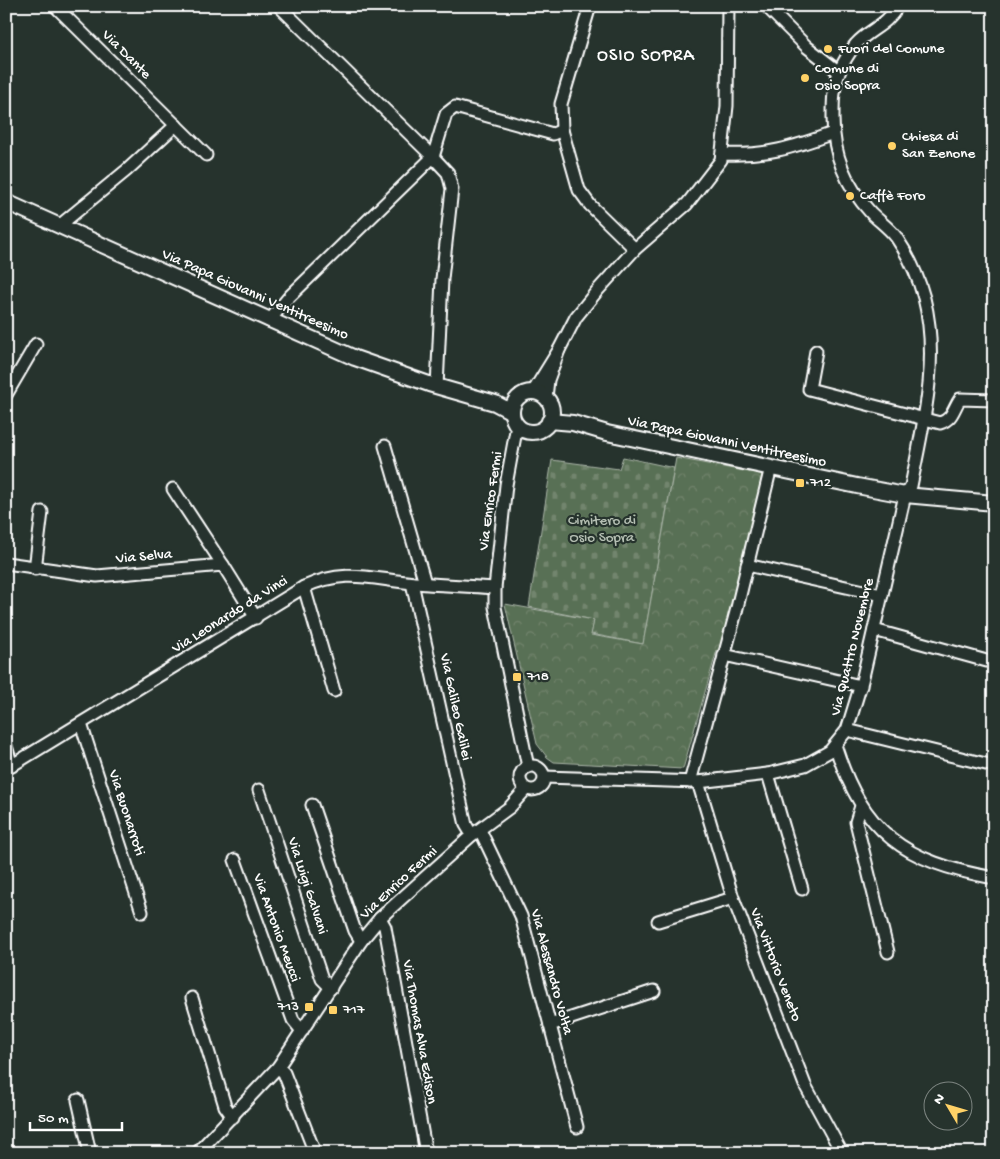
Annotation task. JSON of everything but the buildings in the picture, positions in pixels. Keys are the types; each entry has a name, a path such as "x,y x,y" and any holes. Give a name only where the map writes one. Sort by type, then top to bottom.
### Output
{"street":[{"name":"Via Dante","path":"55,6 206,155"},
{"path":"279,6 448,173 452,189 442,285 437,387"},
{"path":"590,6 561,104 562,130 579,190 590,205 635,249"},
{"path":"550,417 539,395 548,380 559,350 576,317 635,249 687,204 721,160 726,106 728,6"},
{"path":"766,6 807,47 839,72"},
{"name":"Via Quattro Novembre","path":"544,777 694,782 768,774 805,765 830,751 847,730 874,630 905,495 911,486 924,418 930,369 930,337 924,299 914,266 894,235 859,200 837,158 833,133 833,94 839,72 856,44 888,21 898,6"},
{"path":"269,320 288,297 433,157 446,114 455,107 553,134 562,130"},
{"path":"59,226 127,170 176,125"},
{"path":"722,154 760,155 778,152 833,133"},
{"name":"Via Papa Giovanni Ventitreesimo","path":"6,202 355,358 437,387 495,403 517,418 542,429 550,417 607,433 905,495 994,503"},
{"path":"8,389 36,344"},
{"path":"816,351 809,389 940,423 947,421 960,399 994,400"},
{"name":"Via Papa Giovanni Ventitreesimo","path":"517,418 523,394 539,395"},
{"name":"Via Enrico Fermi","path":"517,418 506,485 495,588 495,607 528,767"},
{"path":"386,446 425,583"},
{"path":"694,782 771,467"},
{"path":"174,489 256,618"},
{"path":"35,568 42,512"},
{"name":"Via Selva","path":"6,563 98,576 223,565"},
{"path":"747,565 882,595"},
{"name":"Via Leonardo da Vinci","path":"9,767 304,587 323,579 338,576 495,588"},
{"name":"Via Galileo Galilei","path":"412,583 466,825 476,832"},
{"path":"304,587 334,691"},
{"path":"874,630 994,663"},
{"path":"724,655 860,686"},
{"name":"Via Buonarroti","path":"81,724 142,912"},
{"path":"847,730 994,766"},
{"path":"835,745 846,779 861,806 883,833 911,854 946,868 994,878"},
{"path":"6,746 9,767"},
{"path":"528,767 540,769 544,777 543,784 536,790 526,789 520,779 523,771 528,767"},
{"path":"768,774 802,889"},
{"name":"Via Vittorio Veneto","path":"694,782 733,898 805,1085 842,1153"},
{"name":"Via Enrico Fermi","path":"197,1153 233,1117 278,1067 361,941 380,918 476,832 510,807 526,789"},
{"name":"Via Luigi Galvani","path":"259,790 322,979 331,988"},
{"path":"312,805 355,931 361,941"},
{"path":"861,806 856,822 888,952"},
{"name":"Via Alessandro Volta","path":"476,832 522,916 577,1127"},
{"name":"Via Antonio Meucci","path":"236,860 293,1020 302,1031"},
{"path":"658,921 733,898"},
{"name":"Via Thomas Alva Edison","path":"380,918 385,927 426,1153"},
{"path":"550,1024 654,991"},
{"path":"192,998 225,1106 233,1117"},
{"path":"278,1067 284,1073 315,1153"},
{"path":"78,1100 90,1153"}],"green space":[{"name":"Cimitero di Osio Sopra","path":"623,457 674,468 643,644 591,634 594,620 529,607 552,460 619,469"},
{"path":"676,458 765,475 722,651 717,650 683,769 554,762 547,757 537,744 505,604 594,620 591,635 643,644"}],"place":[{"name":"Fuori del Comune","path":"828,49"},
{"name":"Comune di Osio Sopra","path":"805,78"},
{"name":"Chiesa di San Zenone","path":"892,146"},
{"name":"Caffè Foro","path":"850,196"},
{"name":"712","path":"800,483"},
{"name":"718","path":"517,677"},
{"name":"713","path":"309,1007"},
{"name":"717","path":"333,1010"}],"district":[{"name":"OSIO SOPRA","path":"646,56"}]}
